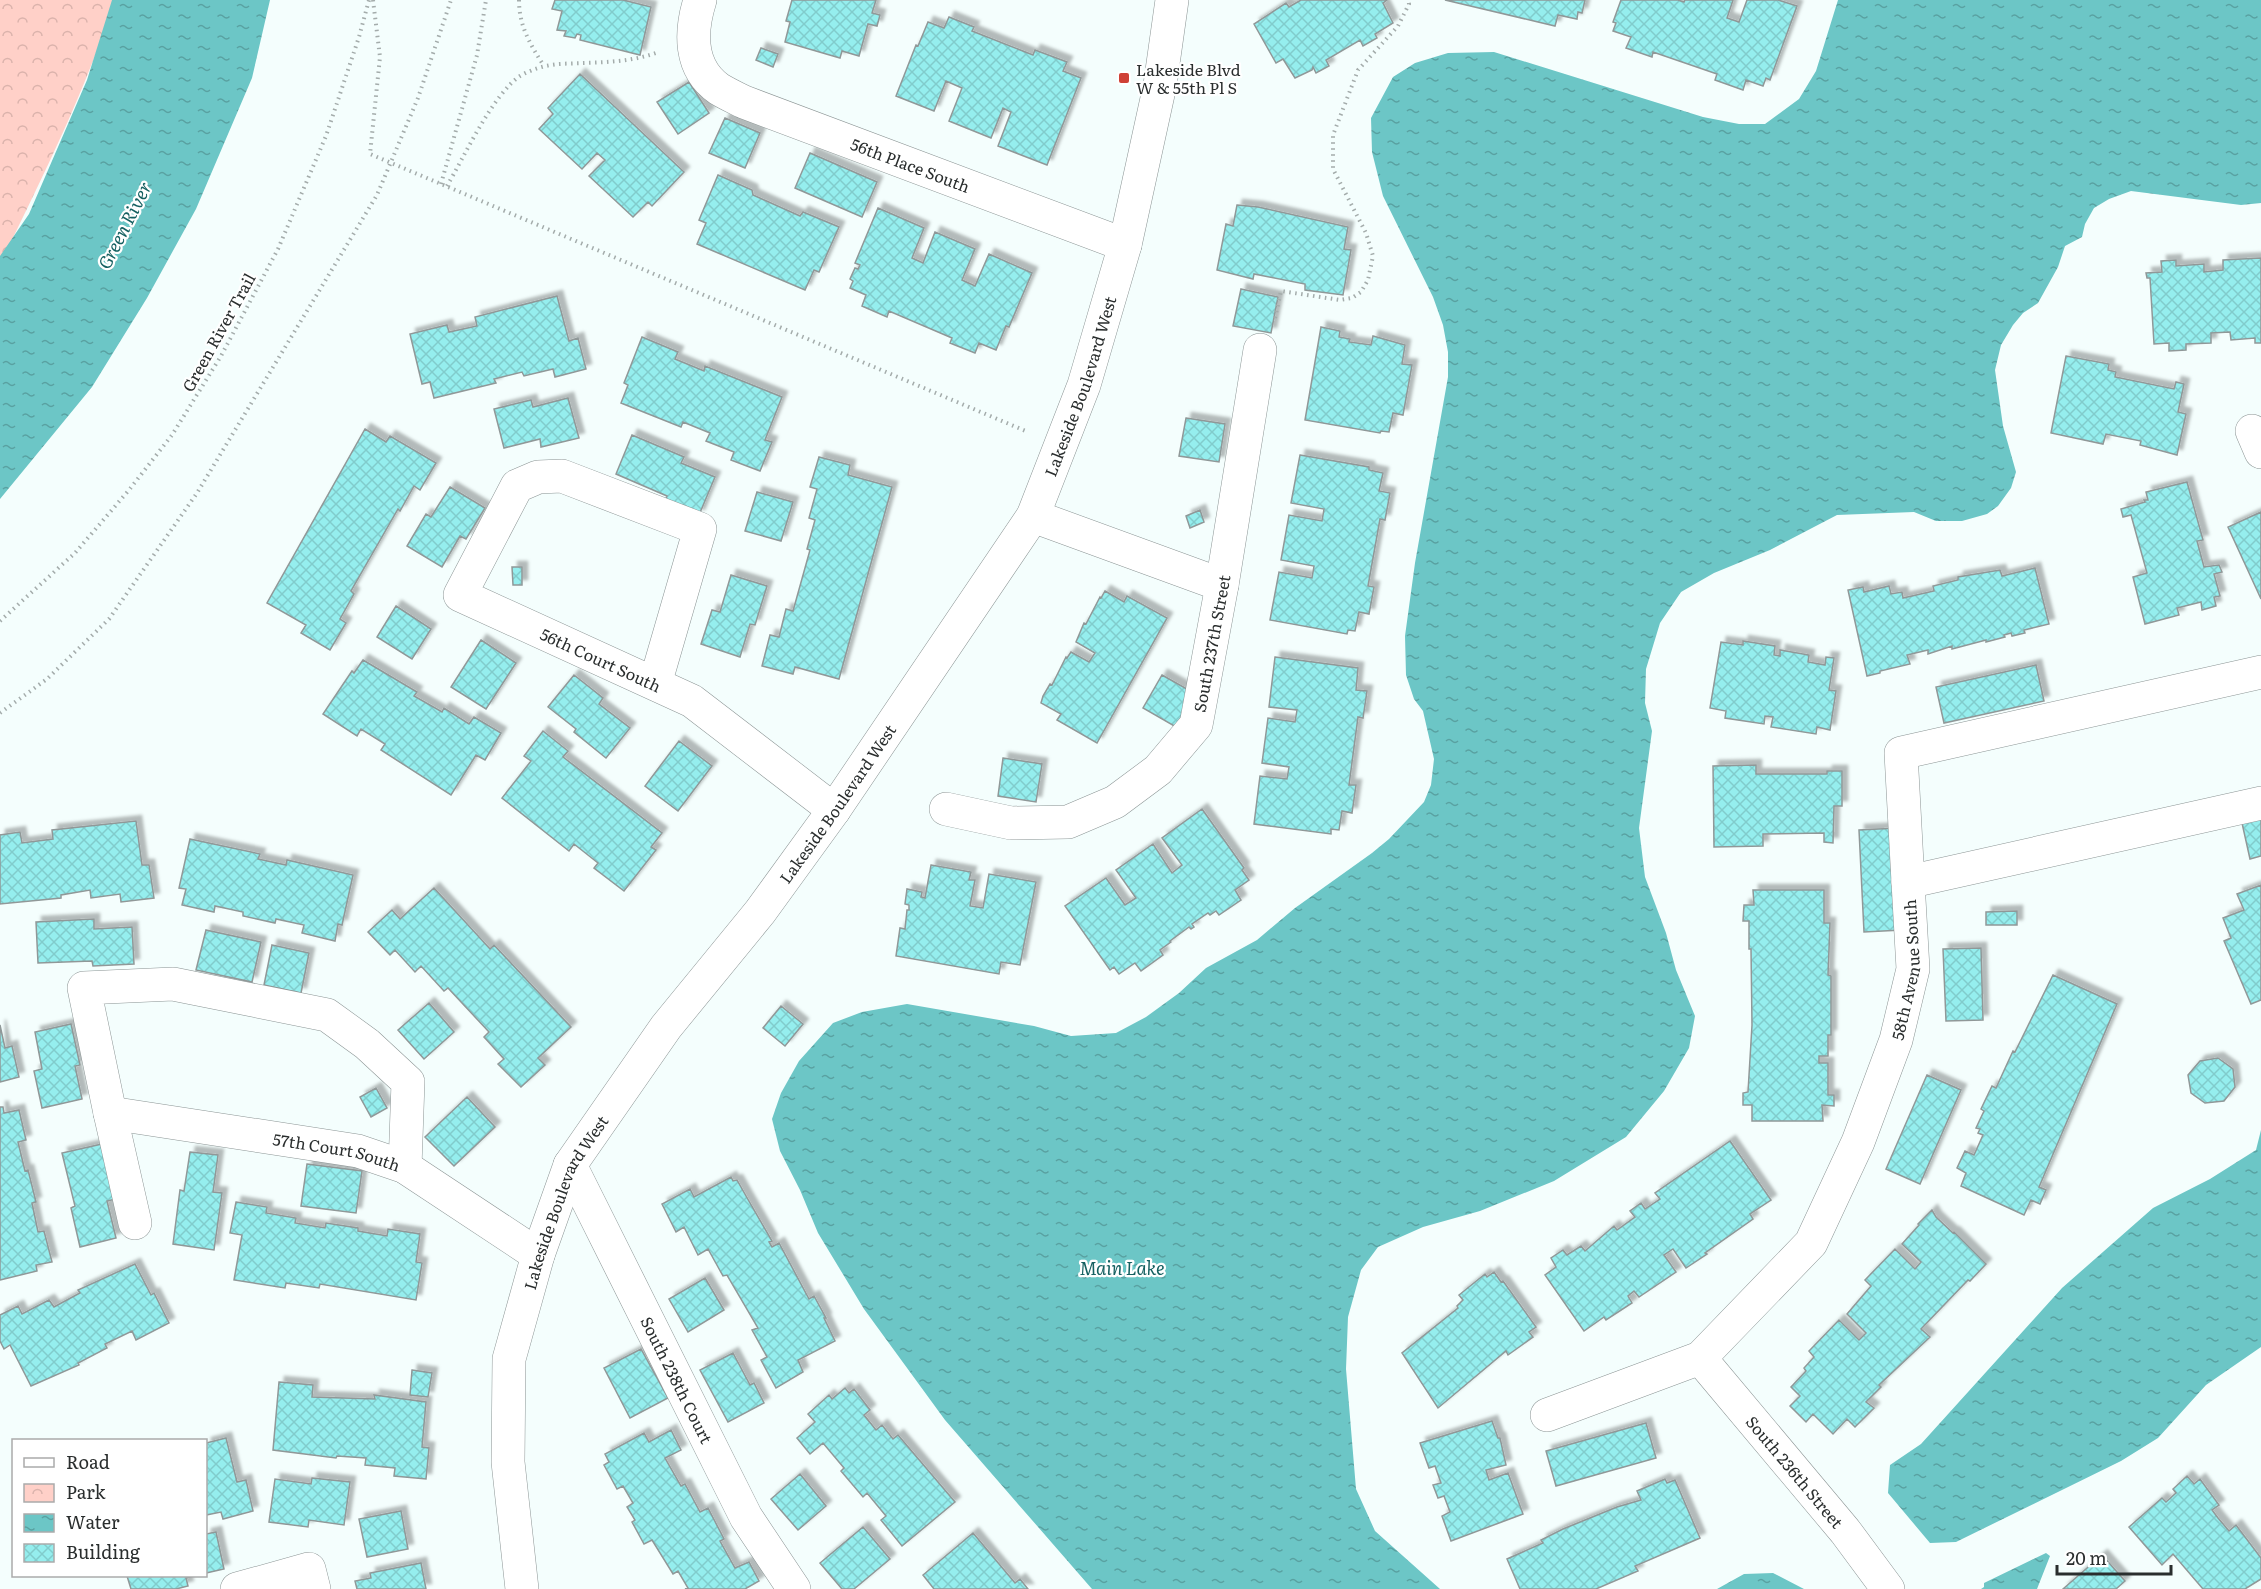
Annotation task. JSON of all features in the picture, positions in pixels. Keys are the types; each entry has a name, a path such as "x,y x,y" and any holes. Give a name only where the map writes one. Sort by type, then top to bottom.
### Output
{"street":[{"path":"693,39 699,0"},
{"name":"Lakeside Boulevard West","path":"522,1589 508,1462 509,1359 538,1255 570,1166 666,1027 760,912 834,810 1033,516 1084,385 1125,245 1160,85 1172,0"},
{"name":"56th Place South","path":"693,39 696,61 703,74 718,88 744,102 1125,245"},
{"name":"South 237th Street","path":"946,809 1011,823 1068,822 1115,802 1158,770 1196,725 1222,585 1260,350"},
{"name":"56th Court South","path":"655,684 700,529 562,476 538,477 518,486 460,595 692,701 834,810"},
{"path":"1033,516 1222,585"},
{"path":"1908,882 1901,753 2261,672"},
{"name":"58th Avenue South","path":"1700,1358 1811,1243 1858,1142 1896,1040 1913,969 1908,882 2261,803"},
{"path":"135,1223 84,988 173,984 327,1015 367,1044 408,1082 405,1167"},
{"name":"57th Court South","path":"110,1113 357,1152 405,1167 538,1255"},
{"name":"South 238th Court","path":"570,1166 746,1517 794,1589"},
{"path":"1546,1415 1700,1358"},
{"name":"South 236th Street","path":"1700,1358 1845,1531 1888,1589"},
{"path":"237,1589 309,1569 314,1589"}],"path":[{"path":"371,0 380,57 370,154 1060,446"},
{"name":"Green River Trail","path":"0,621 75,553 129,490 172,435 221,356 278,249 326,136 371,0"},
{"path":"0,713 46,679 109,619 197,493 377,195 418,98 451,0"},
{"path":"441,184 477,55 486,0"},
{"path":"519,0 519,17 526,38 544,66"},
{"path":"1260,350 1272,333 1281,291 1340,300 1352,298 1361,292 1368,280 1373,256 1366,233 1333,169 1333,135 1358,70 1398,26 1409,4 1408,0"},
{"path":"447,186 496,102 521,76 544,66 610,63 644,57 693,39"}],"green space":[{"path":"0,0 114,0 76,102 0,265"}],"water":[{"name":"Green River","path":"112,0 270,0 252,78 196,209 147,298 92,387 0,499 0,256 29,214 87,80"},
{"name":"Main Lake","path":"1838,0 2261,0 2261,203 2241,205 2131,191 2109,199 2094,208 2085,224 2082,237 2065,246 2058,267 2038,303 2023,313 2001,345 1995,370 2003,426 2016,472 2011,488 1998,506 1987,514 1962,521 1936,521 1914,512 1837,515 1770,550 1714,573 1681,592 1660,623 1646,669 1645,703 1652,731 1639,828 1645,877 1666,933 1676,970 1695,1016 1689,1048 1664,1091 1626,1137 1554,1181 1480,1211 1423,1227 1378,1247 1361,1270 1348,1317 1346,1369 1356,1489 1375,1531 1440,1589 1092,1589 945,1420 864,1309 818,1233 780,1151 772,1119 781,1093 799,1061 833,1023 862,1012 907,1004 1034,1026 1071,1036 1116,1033 1146,1017 1179,993 1206,968 1257,940 1295,908 1389,839 1424,802 1431,785 1434,759 1423,711 1414,699 1406,675 1405,636 1415,563 1448,377 1448,352 1443,325 1433,297 1383,196 1372,152 1371,118 1393,77 1415,63 1448,53 1494,52 1703,117 1739,124 1765,124 1799,99 1816,71"},
{"path":"2261,1130 2261,1347 2206,1385 2158,1438 2121,1461 1956,1542 1930,1543 1888,1493 1890,1465 1921,1444 2062,1288 2153,1208 2210,1179 2256,1150"},
{"path":"2046,1553 2050,1556 2037,1589 1981,1589 1984,1583"},
{"path":"1773,1573 1804,1589 1717,1589 1744,1574"}],"building":[{"path":"555,0 623,0 651,7 640,55 580,40 581,35 577,34 575,38 564,36 566,31 557,30 562,11 552,9"},
{"path":"792,0 876,0 872,13 880,15 877,26 868,24 859,56 842,51 840,58 785,42 790,22 786,21"},
{"path":"1301,0 1387,0 1383,3 1393,23 1375,34 1377,38 1363,46 1360,40 1326,60 1329,66 1316,73 1313,67 1312,70 1295,78 1283,59 1276,63 1254,24 1286,3 1289,7"},
{"path":"1445,0 1585,0 1582,13 1578,12 1577,19 1558,15 1555,26"},
{"path":"1621,0 1678,0 1684,2 1685,0 1733,0 1727,18 1739,22 1747,0 1778,0 1797,6 1770,80 1766,78 1763,86 1746,80 1743,90 1715,80 1717,74 1653,52 1652,57 1626,48 1631,37 1613,31 1616,23 1613,22"},
{"path":"949,17 974,27 972,31 1033,55 1035,50 1067,62 1063,71 1081,78 1047,165 998,146 1011,112 1003,108 991,138 949,121 962,88 946,81 934,111 896,96 916,45 918,46 928,22 944,28"},
{"path":"761,48 778,54 773,67 756,60"},
{"path":"580,74 684,172 652,206 648,202 633,217 589,176 605,160 597,153 582,169 539,129 553,114 548,108"},
{"path":"689,82 709,113 678,134 657,102"},
{"path":"725,118 760,133 745,168 709,153"},
{"path":"810,153 877,182 862,217 795,188"},
{"path":"718,175 752,190 753,195 800,216 803,212 839,227 819,272 814,270 805,290 697,244 706,223 699,220"},
{"path":"1237,205 1258,207 1348,227 1344,249 1351,250 1343,295 1305,290 1305,284 1254,274 1253,279 1217,270 1226,224 1233,226"},
{"path":"878,208 924,228 912,258 923,263 935,232 975,249 962,280 975,286 989,254 1032,273 1009,327 1006,326 996,350 979,343 975,353 950,343 952,338 889,311 887,317 862,306 866,295 850,288 853,281 850,279 855,268 858,269 860,265 855,263"},
{"path":"2261,258 2261,343 2255,343 2255,338 2231,340 2230,332 2211,333 2211,343 2186,344 2186,350 2169,351 2169,343 2154,344 2150,278 2147,278 2146,273 2162,272 2161,261 2176,260 2176,266 2204,264 2204,272 2223,270 2223,260"},
{"path":"1241,289 1278,297 1271,333 1233,326"},
{"path":"557,296 569,341 578,338 586,369 555,377 553,369 524,376 522,372 494,379 496,383 434,398 430,382 422,384 410,334 447,325 449,332 477,326 475,317"},
{"path":"1321,327 1340,331 1339,337 1350,339 1349,342 1371,345 1373,336 1405,345 1402,364 1412,365 1403,415 1393,413 1389,432 1381,431 1380,433 1305,420"},
{"path":"642,337 678,352 675,359 704,371 705,366 782,397 765,440 772,442 760,471 731,460 734,452 706,441 710,433 683,422 681,427 621,403 628,385 624,383"},
{"path":"2066,356 2109,364 2108,370 2116,372 2115,377 2174,389 2176,382 2184,384 2178,412 2186,414 2177,455 2140,445 2141,441 2106,434 2103,444 2051,433"},
{"path":"568,398 579,438 541,447 540,439 504,448 494,409 531,400 533,407"},
{"path":"1186,418 1225,424 1219,462 1179,456"},
{"path":"365,429 386,442 390,436 436,463 420,490 414,486 400,511 398,509 351,591 354,594 340,619 346,623 330,650 301,633 306,625 267,603"},
{"path":"632,435 684,457 681,463 715,477 699,515 665,501 667,496 616,474"},
{"path":"1300,455 1369,467 1369,470 1383,473 1379,491 1390,493 1385,520 1380,519 1368,586 1374,587 1369,614 1359,612 1355,631 1348,630 1347,634 1270,620 1279,572 1312,578 1314,566 1281,560 1289,515 1322,521 1324,509 1291,503"},
{"path":"819,457 850,465 848,475 892,487 839,679 795,667 793,674 762,666 770,635 779,637 786,609 793,611 810,550 807,549 815,520 809,518 817,489 810,487"},
{"path":"2187,482 2203,540 2197,541 2204,567 2219,565 2222,572 2214,574 2220,596 2214,597 2216,606 2202,610 2201,602 2177,608 2179,615 2145,624 2133,577 2147,573 2131,515 2123,517 2121,509 2148,500 2146,492"},
{"path":"450,487 485,508 466,539 460,536 442,567 407,546 426,514 431,517"},
{"path":"757,492 793,502 781,541 745,531"},
{"path":"1200,510 1204,522 1190,528 1186,516"},
{"path":"2261,512 2261,599 2228,527"},
{"path":"512,567 522,567 522,585 513,585"},
{"path":"2035,568 2049,624 2024,630 2025,633 2012,636 2011,633 1986,642 1986,640 1952,649 1952,646 1928,654 1928,650 1907,655 1910,664 1867,676 1848,590 1863,587 1864,592 1889,586 1891,594 1902,592 1903,598 1934,591 1933,586 1958,580 1958,577 2000,570 2002,576"},
{"path":"731,575 767,586 755,625 750,624 740,657 701,644 712,610 720,612"},
{"path":"1105,591 1124,602 1127,596 1167,618 1097,743 1057,720 1061,714 1041,703 1050,684 1052,685 1066,657 1071,652 1089,662 1095,653 1076,642 1084,623 1086,624"},
{"path":"396,606 431,629 412,659 377,637"},
{"path":"481,640 516,663 486,709 451,687"},
{"path":"1743,641 1775,646 1774,655 1780,656 1780,650 1809,655 1808,662 1825,665 1826,657 1834,658 1829,690 1836,691 1830,730 1817,727 1816,734 1771,727 1773,717 1765,716 1764,724 1725,718 1726,711 1710,708 1721,642 1743,645"},
{"path":"1275,657 1358,668 1356,690 1367,691 1363,718 1358,717 1349,785 1356,785 1352,813 1342,811 1339,830 1331,829 1331,834 1254,824 1260,776 1287,779 1289,767 1262,763 1268,718 1295,722 1297,710 1269,707"},
{"path":"363,660 417,692 414,696 442,712 444,708 469,724 474,717 501,733 485,760 476,755 451,795 381,750 385,744 361,729 357,736 323,714 352,671 354,673"},
{"path":"2036,665 2044,701 1944,723 1936,687"},
{"path":"574,675 603,698 599,704 630,728 606,758 574,732 576,729 548,707"},
{"path":"1162,675 1194,693 1176,727 1143,708"},
{"path":"543,731 568,751 563,757 662,833 651,847 656,850 624,891 594,868 598,863 574,844 569,851 502,798 531,761 524,756"},
{"path":"679,741 712,766 678,811 645,786"},
{"path":"1003,758 1042,764 1036,802 998,796"},
{"path":"1756,765 1756,774 1827,774 1827,771 1842,771 1842,806 1834,806 1833,843 1824,842 1824,833 1763,834 1763,846 1714,847 1713,766"},
{"path":"1202,809 1244,868 1242,870 1249,880 1235,890 1241,900 1219,915 1216,911 1210,915 1208,913 1192,924 1194,927 1191,929 1189,927 1170,941 1160,950 1163,955 1141,971 1135,963 1119,974 1114,967 1110,970 1065,906 1106,878 1125,905 1136,898 1116,870 1153,844 1172,873 1182,865 1162,838"},
{"path":"2261,818 2261,856 2250,859 2242,823"},
{"path":"136,821 142,865 149,865 154,898 121,902 120,894 91,898 90,890 61,895 61,898 0,904 0,835 20,832 22,843 53,839 52,830"},
{"path":"1898,828 1902,930 1864,932 1859,830"},
{"path":"190,839 260,854 258,859 286,865 287,860 353,875 342,925 338,924 335,941 302,933 304,925 276,919 275,923 243,916 243,912 215,906 214,912 182,905 186,889 179,888"},
{"path":"931,865 971,872 969,880 975,880 970,906 983,908 989,874 1036,882 1020,965 1001,962 999,974 896,956 900,928 905,929 907,910 909,910 909,905 905,904 907,889 922,892 921,897 925,898"},
{"path":"2261,885 2261,1000 2251,1004 2224,941 2231,938 2223,918 2244,910 2237,894"},
{"path":"434,888 490,949 494,945 571,1027 538,1058 545,1065 521,1087 498,1064 504,1059 484,1037 489,1032 448,988 444,991 421,966 415,972 395,950 390,955 368,932 392,910 400,919"},
{"path":"1753,890 1824,890 1824,923 1830,923 1828,975 1831,976 1831,1035 1828,1035 1828,1056 1819,1056 1819,1063 1828,1063 1828,1095 1834,1095 1834,1106 1822,1105 1823,1121 1752,1121 1752,1105 1743,1105 1743,1093 1748,1092 1752,1025 1749,921 1743,921 1744,905 1754,905"},
{"path":"2017,911 2017,925 1986,925 1986,912"},
{"path":"94,919 94,929 132,927 134,964 93,966 92,961 38,963 36,922"},
{"path":"206,930 261,942 252,982 196,970"},
{"path":"272,945 309,953 301,993 264,985"},
{"path":"1981,948 1983,1020 1946,1021 1943,949"},
{"path":"2053,975 2117,1004 2039,1187 2046,1190 2040,1204 2031,1200 2024,1215 1961,1186 1966,1173 1957,1168 1965,1151 1974,1155 1983,1135 1978,1133 1980,1129 1976,1128 1984,1111 1981,1109 1992,1086 1996,1088"},
{"path":"429,1003 454,1032 424,1059 398,1030"},
{"path":"781,1006 803,1024 785,1046 763,1028"},
{"path":"71,1024 80,1065 75,1066 82,1099 42,1108 34,1071 42,1069 35,1032"},
{"path":"0,1025 5,1048 12,1046 19,1077 0,1082"},
{"path":"2218,1058 2233,1069 2235,1087 2224,1101 2205,1103 2191,1093 2188,1075 2200,1061"},
{"path":"1927,1075 1961,1090 1920,1184 1886,1169"},
{"path":"376,1088 387,1108 371,1117 360,1097"},
{"path":"467,1097 495,1127 454,1166 425,1137"},
{"path":"0,1107 3,1107 4,1113 19,1110 26,1140 18,1142 36,1202 32,1203 38,1232 44,1231 52,1262 36,1265 37,1271 0,1280"},
{"path":"1730,1141 1771,1200 1750,1214 1753,1219 1686,1268 1673,1249 1664,1255 1676,1272 1639,1297 1634,1291 1628,1296 1632,1303 1606,1320 1604,1317 1584,1331 1545,1275 1556,1267 1551,1258 1563,1250 1567,1255 1581,1246 1585,1251 1614,1226 1617,1230 1635,1217 1630,1211 1641,1203 1645,1209 1660,1199 1655,1193"},
{"path":"102,1144 116,1199 107,1201 116,1238 80,1247 71,1208 75,1206 62,1153"},
{"path":"190,1152 218,1155 213,1192 222,1193 214,1250 173,1244 180,1190 184,1191"},
{"path":"307,1164 362,1171 356,1213 301,1206"},
{"path":"731,1177 733,1181 737,1180 772,1241 769,1242 772,1247 779,1243 809,1299 814,1296 835,1341 798,1360 803,1372 776,1388 761,1360 767,1357 752,1330 758,1328 727,1275 723,1276 708,1249 698,1255 684,1227 676,1232 662,1204 690,1189 694,1197"},
{"path":"236,1202 267,1207 266,1213 296,1218 295,1223 325,1228 326,1223 387,1236 388,1229 420,1234 416,1262 422,1263 416,1300 320,1284 319,1288 286,1283 285,1288 234,1280 242,1235 230,1233"},
{"path":"1932,1210 1936,1217 1986,1264 1921,1329 1930,1337 1879,1385 1881,1387 1866,1402 1874,1408 1855,1427 1847,1419 1833,1434 1813,1414 1806,1422 1790,1406 1800,1396 1791,1387 1806,1371 1804,1368 1814,1357 1809,1351 1839,1320 1859,1340 1866,1333 1847,1314 1871,1286 1865,1280 1895,1249 1915,1269 1921,1262 1902,1244"},
{"path":"135,1264 151,1295 154,1293 169,1323 136,1340 132,1331 105,1344 107,1348 78,1363 79,1365 31,1386 10,1345 4,1349 0,1341 0,1315 18,1306 22,1314 49,1300 54,1307 80,1293 78,1290"},
{"path":"1494,1272 1536,1327 1529,1332 1533,1337 1508,1355 1506,1351 1438,1408 1402,1353 1458,1308 1457,1306 1463,1300 1459,1295 1485,1274 1487,1277"},
{"path":"705,1278 724,1310 688,1332 669,1299"},
{"path":"641,1349 668,1398 630,1418 604,1368"},
{"path":"733,1353 750,1385 754,1383 764,1403 728,1422 700,1370"},
{"path":"412,1370 432,1373 428,1397 410,1395"},
{"path":"279,1382 313,1385 312,1397 375,1399 374,1395 426,1402 422,1447 429,1448 426,1479 394,1476 395,1468 365,1465 366,1458 337,1456 336,1458 273,1450"},
{"path":"845,1388 849,1393 854,1389 870,1410 864,1415 876,1430 882,1425 893,1439 898,1435 955,1502 902,1546 881,1520 886,1516 867,1493 863,1497 841,1471 844,1468 823,1443 810,1454 797,1438 815,1422 808,1414 829,1395 832,1399"},
{"path":"1492,1421 1498,1438 1500,1438 1506,1465 1486,1470 1489,1480 1508,1473 1523,1514 1451,1541 1442,1516 1450,1512 1444,1496 1438,1498 1433,1485 1441,1483 1435,1466 1429,1468 1420,1443"},
{"path":"1646,1423 1656,1458 1556,1486 1546,1451"},
{"path":"671,1430 681,1450 665,1458 681,1486 685,1484 700,1512 708,1508 724,1539 720,1541 735,1568 749,1562 759,1581 745,1589 685,1589 688,1588 678,1571 673,1574 652,1540 644,1544 632,1522 635,1520 627,1507 633,1503 623,1486 617,1489 604,1465 609,1462 605,1454 644,1433 649,1442"},
{"path":"226,1438 237,1482 246,1480 253,1511 223,1519 221,1512 207,1515 207,1443"},
{"path":"800,1474 826,1506 798,1530 771,1499"},
{"path":"2187,1476 2194,1484 2200,1479 2219,1505 2212,1510 2218,1518 2229,1531 2236,1525 2261,1558 2261,1579 2245,1589 2203,1589 2173,1554 2162,1565 2129,1527 2162,1498 2166,1502 2176,1493 2173,1489"},
{"path":"312,1478 350,1482 344,1525 309,1520 308,1527 269,1522 275,1479 311,1484"},
{"path":"1665,1479 1667,1483 1675,1480 1700,1538 1635,1566 1638,1571 1596,1589 1520,1589 1507,1559 1543,1543 1541,1540 1563,1529 1617,1507 1641,1500 1637,1491"},
{"path":"401,1511 408,1549 367,1557 359,1519"},
{"path":"863,1527 890,1559 854,1589 842,1589 820,1563"},
{"path":"216,1532 224,1569 207,1573 207,1534"},
{"path":"973,1533 1015,1583 1020,1579 1028,1589 934,1589 923,1575"},
{"path":"2102,1555 2125,1581 2116,1589 2063,1589"},
{"path":"421,1563 426,1589 357,1589 355,1581 371,1578 370,1573"},
{"path":"127,1577 190,1577 186,1578 188,1586 176,1589 131,1589"}],"place":[{"name":"Lakeside Blvd W & 55th Pl S","path":"1124,78"}]}
